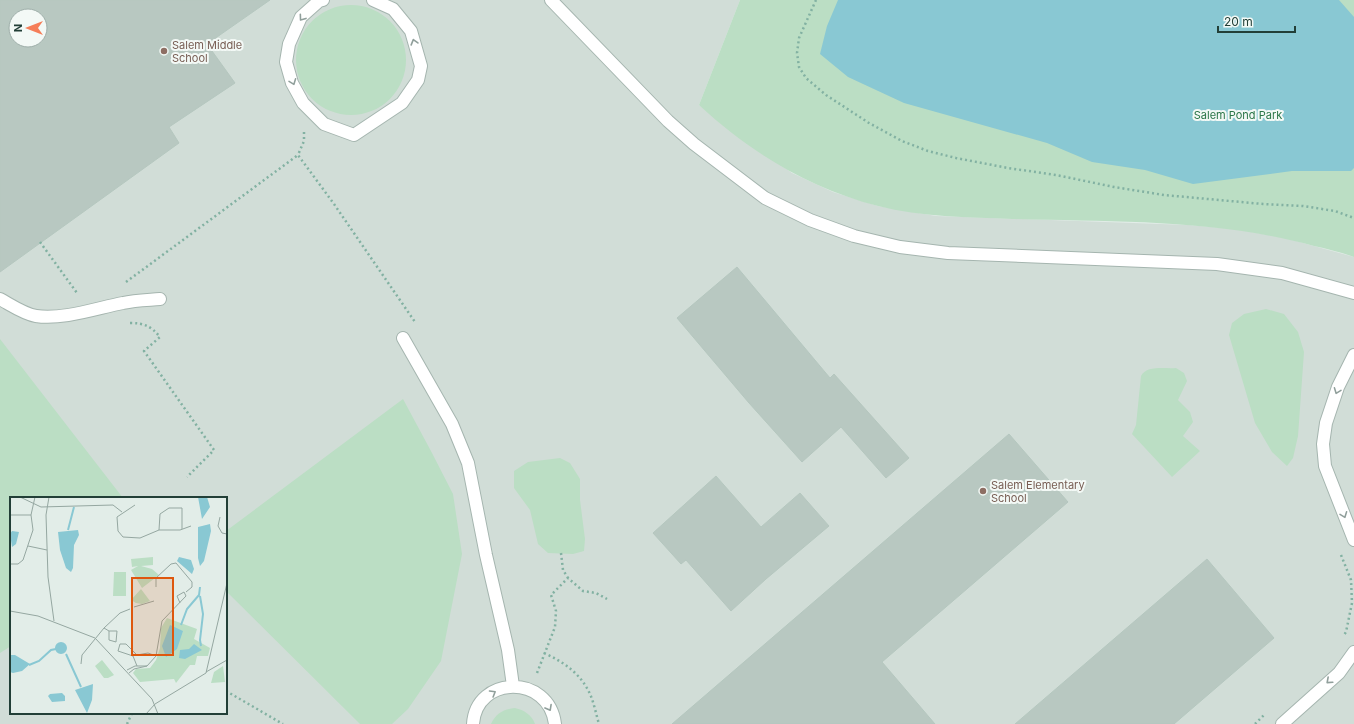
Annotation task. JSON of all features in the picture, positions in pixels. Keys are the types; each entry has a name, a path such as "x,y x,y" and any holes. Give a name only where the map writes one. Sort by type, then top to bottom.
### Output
{"lane":[{"path":"323,0 319,1 301,17 289,44 286,62 292,83 303,103 324,124 354,134 402,103 418,80 421,66 411,31 393,9 373,0"},
{"path":"551,0 668,121 694,144 764,198 810,220 854,236 900,247 948,253 1216,264 1282,272 1354,293"},
{"path":"0,299 13,307 35,316 54,316 89,311 124,302 160,299"},
{"path":"403,338 452,424 468,463 486,555 508,650 513,686"},
{"path":"1354,356 1338,387 1326,423 1323,444 1325,466 1354,540"},
{"path":"1282,724 1339,673 1354,652"},
{"path":"473,724 473,719 478,706 488,696 499,689 513,686 530,690 538,694 548,704 554,717 555,724"}],"path":[{"path":"816,0 799,38 797,52 799,67 806,78 826,95 869,123 902,141 928,151 956,158 1008,168 1056,174 1114,187 1164,195 1303,206 1336,211 1354,218"},
{"path":"121,286 298,155 304,142 304,126"},
{"path":"298,155 334,204 418,327"},
{"path":"40,242 89,311"},
{"path":"124,324 141,323 154,330 160,337 144,351 214,450 187,477"},
{"path":"1340,552 1351,580 1352,603 1346,632 1343,637"},
{"path":"561,553 563,570 568,578 583,591 596,593 607,598"},
{"path":"530,690 555,627 556,611 551,595 568,578"},
{"path":"544,654 559,659 576,674 590,694 599,724"},
{"path":"227,692 283,724"},
{"path":"1255,724 1266,713"},
{"path":"127,724 132,714"}],"shaded area":[{"path":"0,0 740,0 699,105 792,173 833,192 878,206 936,216 1188,225 1235,229 1285,238 1354,257 1354,724 0,724"}],"green space":[{"name":"Salem Pond Park","path":"740,0 1354,0 1354,257 1277,237 1202,226 961,217 895,210 878,206 828,189 782,167 760,153 699,105"},
{"path":"351,5 372,10 390,21 401,39 406,60 401,81 390,99 372,110 351,115 330,110 312,99 301,81 296,60 301,39 312,21 330,10"},
{"path":"1266,309 1284,314 1298,332 1304,352 1298,436 1293,458 1287,466 1272,452 1255,423 1229,335 1232,323 1244,314"},
{"path":"0,339 122,497 10,497 10,647 0,653"},
{"path":"1156,368 1176,368 1184,373 1187,381 1178,400 1190,412 1193,422 1183,436 1200,451 1172,477 1132,434 1136,425 1141,376 1147,370"},
{"path":"403,399 453,494 462,554 441,661 408,709 392,724 360,724 227,592 227,530"},
{"path":"560,458 570,463 580,479 580,500 585,539 584,551 573,554 548,553 538,544 530,510 514,488 514,471 528,462"},
{"path":"515,708 527,713 535,724 491,724 495,717 501,712 507,709"}],"water":[{"path":"838,0 1339,0 1354,17 1354,168 1351,171 1292,171 1193,184 1145,170 1092,162 1047,143 904,103 848,77 820,54 827,26"}],"building":[{"path":"0,0 270,0 207,44 235,83 169,127 179,143 0,272"},
{"path":"737,267 830,378 834,374 909,458 886,478 841,427 802,462 749,403 677,318"},
{"path":"1009,434 1068,502 882,662 935,724 672,724"},
{"path":"716,476 761,527 800,493 829,526 766,579 731,611 686,560 681,564 653,533"},
{"path":"1207,559 1274,638 1174,724 1015,724"}],"place":[{"name":"Salem Middle School","path":"164,51"},
{"name":"Salem Elementary School","path":"983,491"}]}
